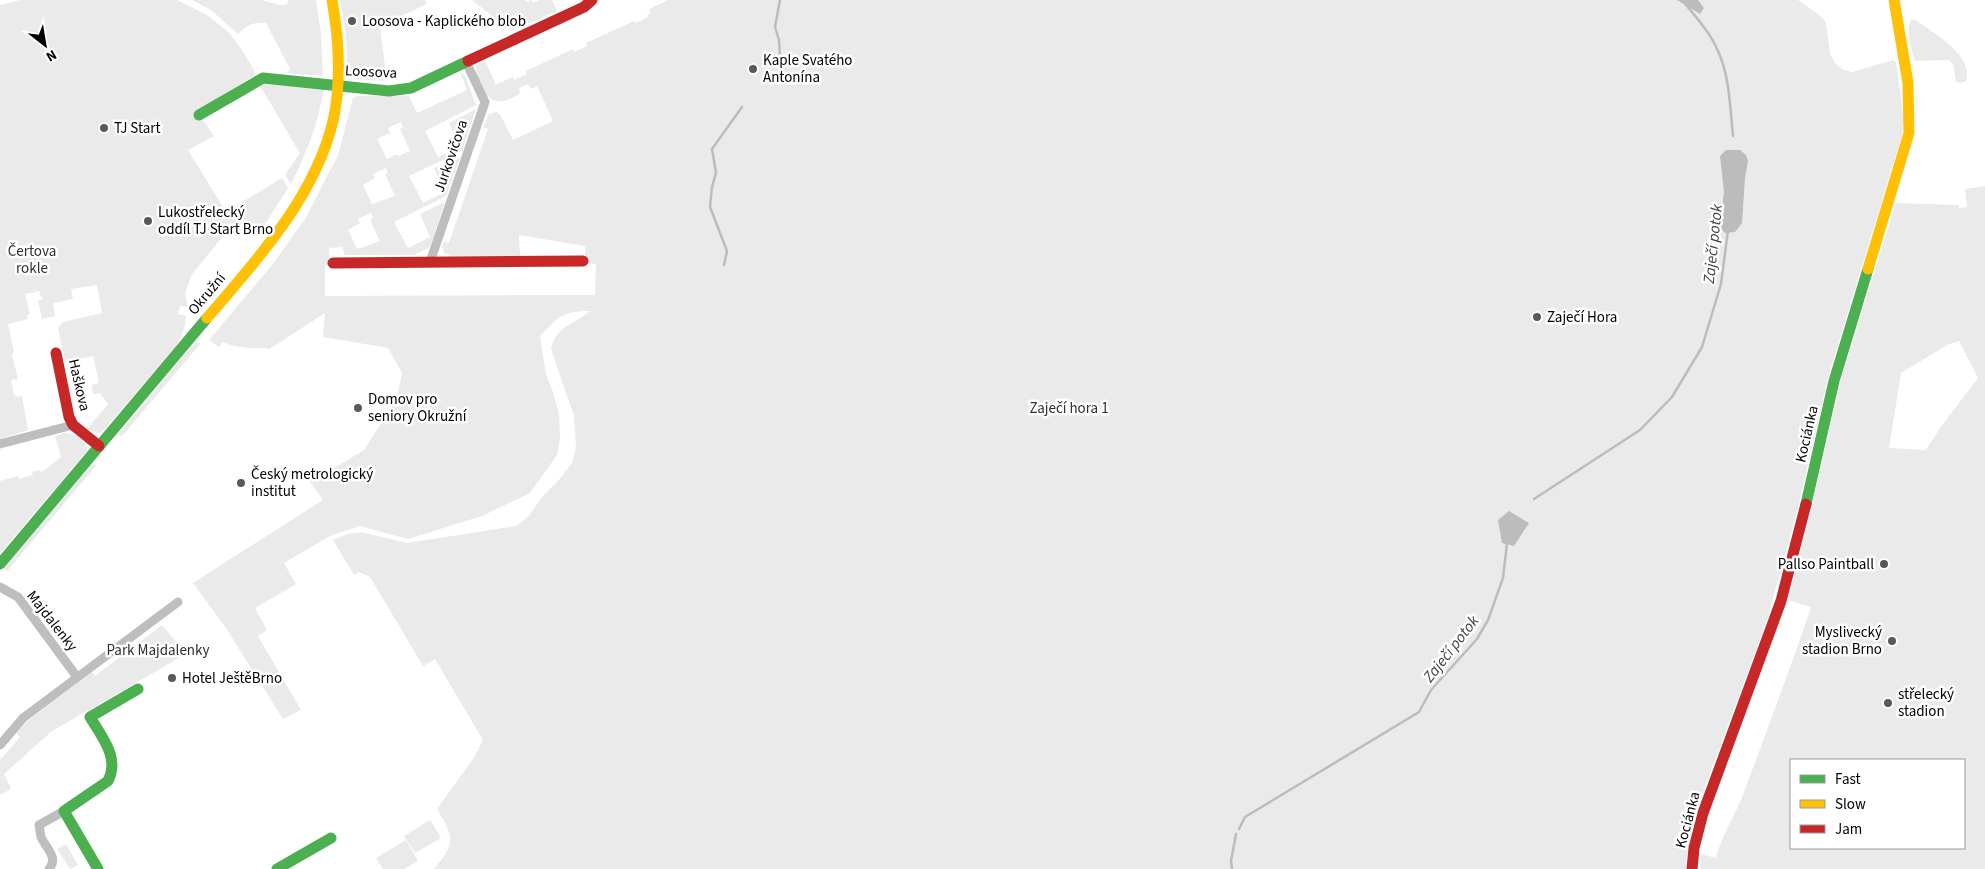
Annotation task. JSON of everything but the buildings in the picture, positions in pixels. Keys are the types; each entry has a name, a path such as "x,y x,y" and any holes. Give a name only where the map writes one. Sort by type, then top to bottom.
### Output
{"street":[{"name":"Okružní","path":"0,564 252,264 294,206 320,158 336,107 338,86 335,19 332,0"},
{"name":"Loosova","path":"199,115 247,85 263,78 389,91 411,88 584,7 592,0"},
{"name":"Kociánka","path":"1692,869 1694,848 1703,813 1781,600 1837,372 1909,133 1911,116 1894,0"},
{"name":"Jurkovičova","path":"430,262 486,102 466,62"},
{"path":"333,263 583,261"},
{"name":"Haškova","path":"56,353 69,417 73,425 99,446"},
{"name":"Haškova","path":"0,444 73,425"},
{"name":"Majdalenky","path":"0,587 18,597 77,678"},
{"path":"0,745 23,718 178,602"},
{"path":"49,869 53,862 53,857 40,835 39,824 64,811 108,781 112,775 113,759 90,717 138,689"},
{"path":"64,811 98,869"},
{"path":"277,869 331,838"}],"green space":[{"name":"Čertova rokle","path":"20,0 177,0 207,15 228,32 238,44 254,70 254,76 197,111 214,136 188,150 226,212 282,178 288,188 260,232 225,234 192,274 185,293 188,307 180,306 178,314 186,316 184,329 177,345 101,433 87,429 108,404 100,393 93,394 92,385 99,383 93,356 65,362 58,328 63,322 102,313 97,285 71,289 73,299 53,303 55,316 42,319 38,300 43,299 39,294 41,291 25,294 30,314 27,315 28,319 8,324 14,352 12,355 18,379 11,380 14,395 22,396 28,430 0,439 0,5"},
{"path":"192,0 262,0 279,5 287,4 288,0 316,0 321,34 323,76 287,73 290,69 266,23 250,25 238,34 211,10"},
{"path":"340,0 425,0 427,4 380,26 386,74 383,81 355,79 348,72 345,27"},
{"path":"472,0 525,0 526,2 532,0 533,3 539,0 552,0 557,11 511,31"},
{"name":"Zaječí hora 1","path":"668,0 1798,0 1822,17 1826,23 1830,53 1835,63 1843,70 1852,72 1893,60 1896,62 1904,121 1902,135 1829,374 1797,511 1767,620 1702,795 1693,827 1686,869 434,869 446,853 450,840 447,827 437,809 473,759 483,740 435,659 423,666 370,577 359,572 354,575 333,540 347,534 361,532 407,543 516,526 529,516 542,497 572,463 576,447 574,416 551,349 562,330 590,311 573,312 562,316 540,336 546,375 559,414 560,439 557,455 530,493 482,516 408,539 360,526 330,536 284,563 296,584 255,608 267,630 258,636 301,710 283,719 226,628 193,583 323,500 308,479 336,467 364,450 397,398 402,373 388,348 323,337 325,313 268,350 268,348 248,348 222,342 219,347 209,340 272,265 305,219 338,155 353,98 358,96 409,96 417,113 467,90 460,72 465,76 476,105 425,131 438,157 460,147 449,123 476,109 462,151 409,176 423,203 445,192 434,168 460,158 446,196 394,222 408,248 430,237 420,214 445,202 430,247 414,255 345,255 342,247 329,248 329,265 325,265 325,296 595,295 596,264 585,263 585,246 519,235 520,256 451,256 444,253 442,246 444,241 449,243 488,129 483,127 489,114 497,112 501,116 513,140 553,121 537,86 531,89 528,84 519,88 520,93 512,98 497,101 488,96 481,87 476,65 485,61 495,85 513,77 514,80 527,74 526,71 573,49 574,52 587,46 586,43 634,21 636,23 648,17 647,15 651,13 649,9","holes":["401,122 403,128 400,129 410,151 387,159 377,139 390,133 388,128","386,168 388,173 385,174 395,196 372,204 363,185 375,178 373,174","371,213 373,218 370,220 380,241 357,249 348,230 360,223 358,219"]},
{"path":"1911,20 1916,20 1932,31 1958,54 1964,62 1967,71 1966,81 1956,82 1953,64 1949,60 1915,61 1909,35"},
{"path":"259,84 324,88 311,138 291,184 285,175 300,153"},
{"name":"Myslivecký stadion Brno","path":"1985,186 1985,869 1700,869 1701,854 1716,858 1721,842 1740,803 1811,607 1788,600 1841,379 1896,203 1959,205 1959,208 1967,207 1965,189","holes":["1959,341 1978,378 1940,428 1926,450 1889,448 1901,373 1947,345"]},
{"path":"201,343 123,435 118,434 194,344"},
{"path":"64,433 78,437 87,447 87,451 0,553 0,481 18,476 19,479 33,475 32,472 39,470 42,472 61,457 55,436"},
{"path":"92,464 96,466 7,571 3,568"},
{"name":"Park Majdalenky","path":"162,625 186,654 52,731 4,774 11,789 0,795 0,760 20,737 16,733 30,719 92,672 95,676"},
{"path":"430,820 441,838 415,853 404,836"},
{"path":"406,840 418,861 404,869 383,869 376,858"},
{"path":"66,844 78,865 70,869 57,849"}],"shaded area":[{"path":"1677,0 1698,0 1704,8 1700,14"},
{"path":"1726,150 1740,150 1746,155 1748,161 1742,223 1735,232 1725,233 1720,222 1724,192 1720,156"},
{"path":"1509,511 1529,523 1514,546 1502,543 1498,520"}],"waterway":[{"path":"770,57 780,56 779,40 775,27 780,0"},
{"name":"Zaječí potok","path":"1682,0 1711,37 1722,61 1729,93 1733,136"},
{"path":"724,265 727,251 710,207 712,187 716,173 712,149 742,107"},
{"name":"Zaječí potok","path":"1534,499 1640,430 1672,397 1702,347 1721,284 1728,230"},
{"path":"1239,829 1245,817 1419,712 1431,690 1477,639 1488,620 1503,578 1507,543"},
{"path":"1232,869 1231,861 1236,834"}],"traffic: fast":[{"path":"199,115 263,78 389,91 411,88 468,61"},
{"path":"1806,504 1834,381 1868,269"},
{"path":"0,564 207,318"},
{"path":"98,869 64,811 108,781 111,772 112,764 108,748 90,717 138,689"},
{"path":"277,869 331,838"}],"traffic: slow":[{"path":"207,318 282,226 313,176 324,149 333,121 338,91 338,45 332,0"},
{"path":"1868,269 1909,133 1908,83 1894,0"}],"traffic: jam":[{"path":"468,61 584,7 592,0"},
{"path":"333,263 583,261"},
{"path":"56,353 69,417 73,425 99,446"},
{"path":"1692,869 1694,848 1703,813 1781,601 1806,504"}],"place":[{"name":"Loosova - Kaplického blob","path":"352,21"},
{"name":"Kaple Svatého Antonína","path":"753,69"},
{"name":"TJ Start","path":"104,128"},
{"name":"Lukostřelecký oddíl TJ Start Brno","path":"148,221"},
{"name":"Zaječí Hora","path":"1537,317"},
{"name":"Domov pro seniory Okružní","path":"358,408"},
{"name":"Český metrologický institut","path":"241,483"},
{"name":"Pallso Paintball","path":"1884,564"},
{"name":"Myslivecký stadion Brno","path":"1892,641"},
{"name":"Hotel JeštěBrno","path":"172,678"},
{"name":"střelecký stadion","path":"1888,703"}]}
